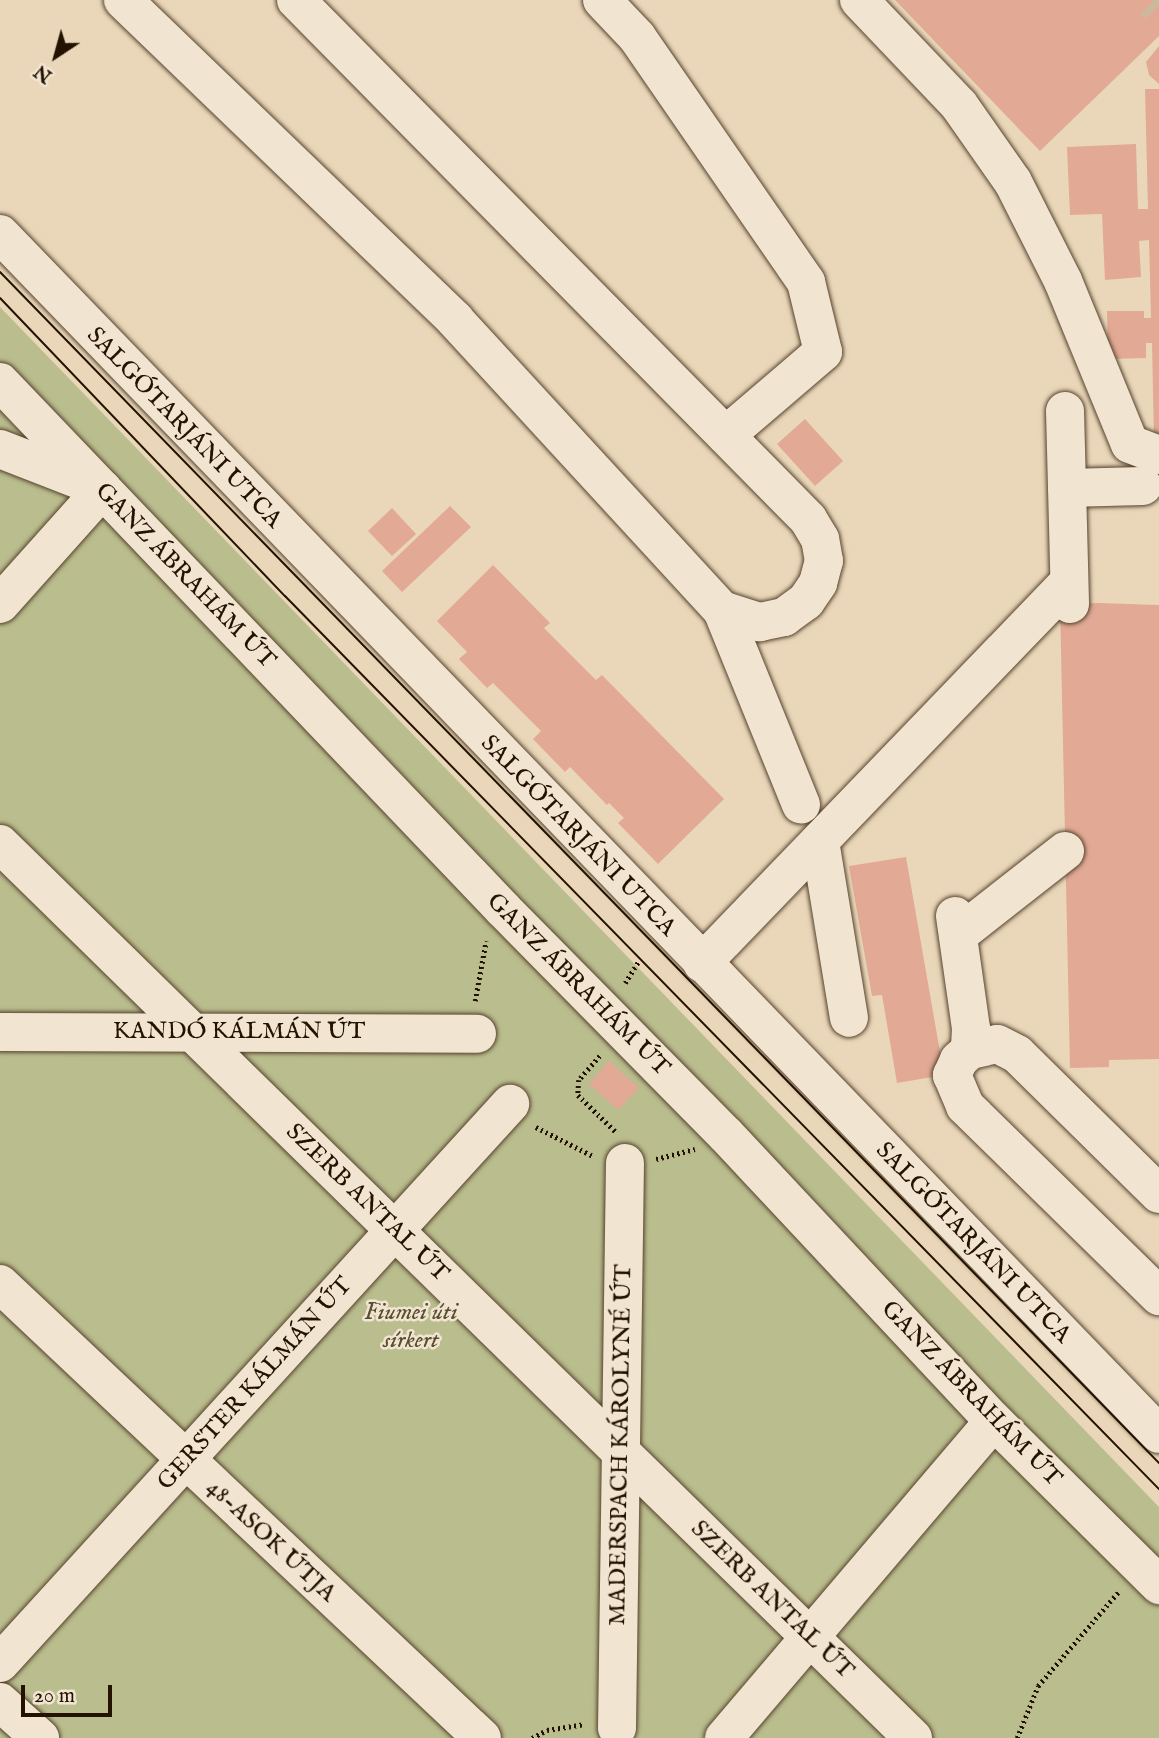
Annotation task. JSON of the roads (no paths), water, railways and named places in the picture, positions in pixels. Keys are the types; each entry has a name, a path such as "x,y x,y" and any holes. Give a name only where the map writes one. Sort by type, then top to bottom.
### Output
{"street":[{"path":"122,0 455,320 722,610 801,805"},
{"path":"296,0 808,519 820,539 824,561 818,583 785,617 760,622 722,610"},
{"path":"602,0 637,37 806,282 823,352 726,435"},
{"path":"859,0 958,105 1013,182 1063,281 1130,444 1150,456 1151,471 1067,488"},
{"name":"SALGÓTARJÁNI UTCA","path":"0,234 1159,1434"},
{"name":"GANZ ÁBRAHÁM ÚT","path":"0,382 503,909 726,1135 994,1421 1150,1576"},
{"path":"702,963 820,841 1070,593 1065,411"},
{"path":"0,449 103,489 0,604"},
{"path":"820,841 849,1018"},
{"name":"SZERB ANTAL ÚT","path":"0,844 913,1738"},
{"path":"1065,851 956,925 971,1028 970,1051 952,1075 965,1106 1159,1296"},
{"name":"KANDÓ KÁLMÁN ÚT","path":"0,1032 477,1034"},
{"path":"970,1051 997,1044 1017,1054 1159,1194"},
{"name":"GERSTER KÁLMÁN ÚT","path":"0,1663 510,1104"},
{"name":"MADERSPACH KÁROLYNÉ ÚT","path":"617,1728 625,1163"},
{"name":"48-ASOK ÚTJA","path":"0,1284 482,1738"},
{"path":"724,1738 812,1639 994,1421"},
{"path":"0,1702 40,1738"}],"tunnel":[{"path":"1154,0 1159,5"}],"tram line":[{"path":"0,272 1159,1463"},
{"path":"0,298 285,596 1159,1489"}],"park label":[{"name":"Fiumei úti sírkert","path":"411,1327"}]}
